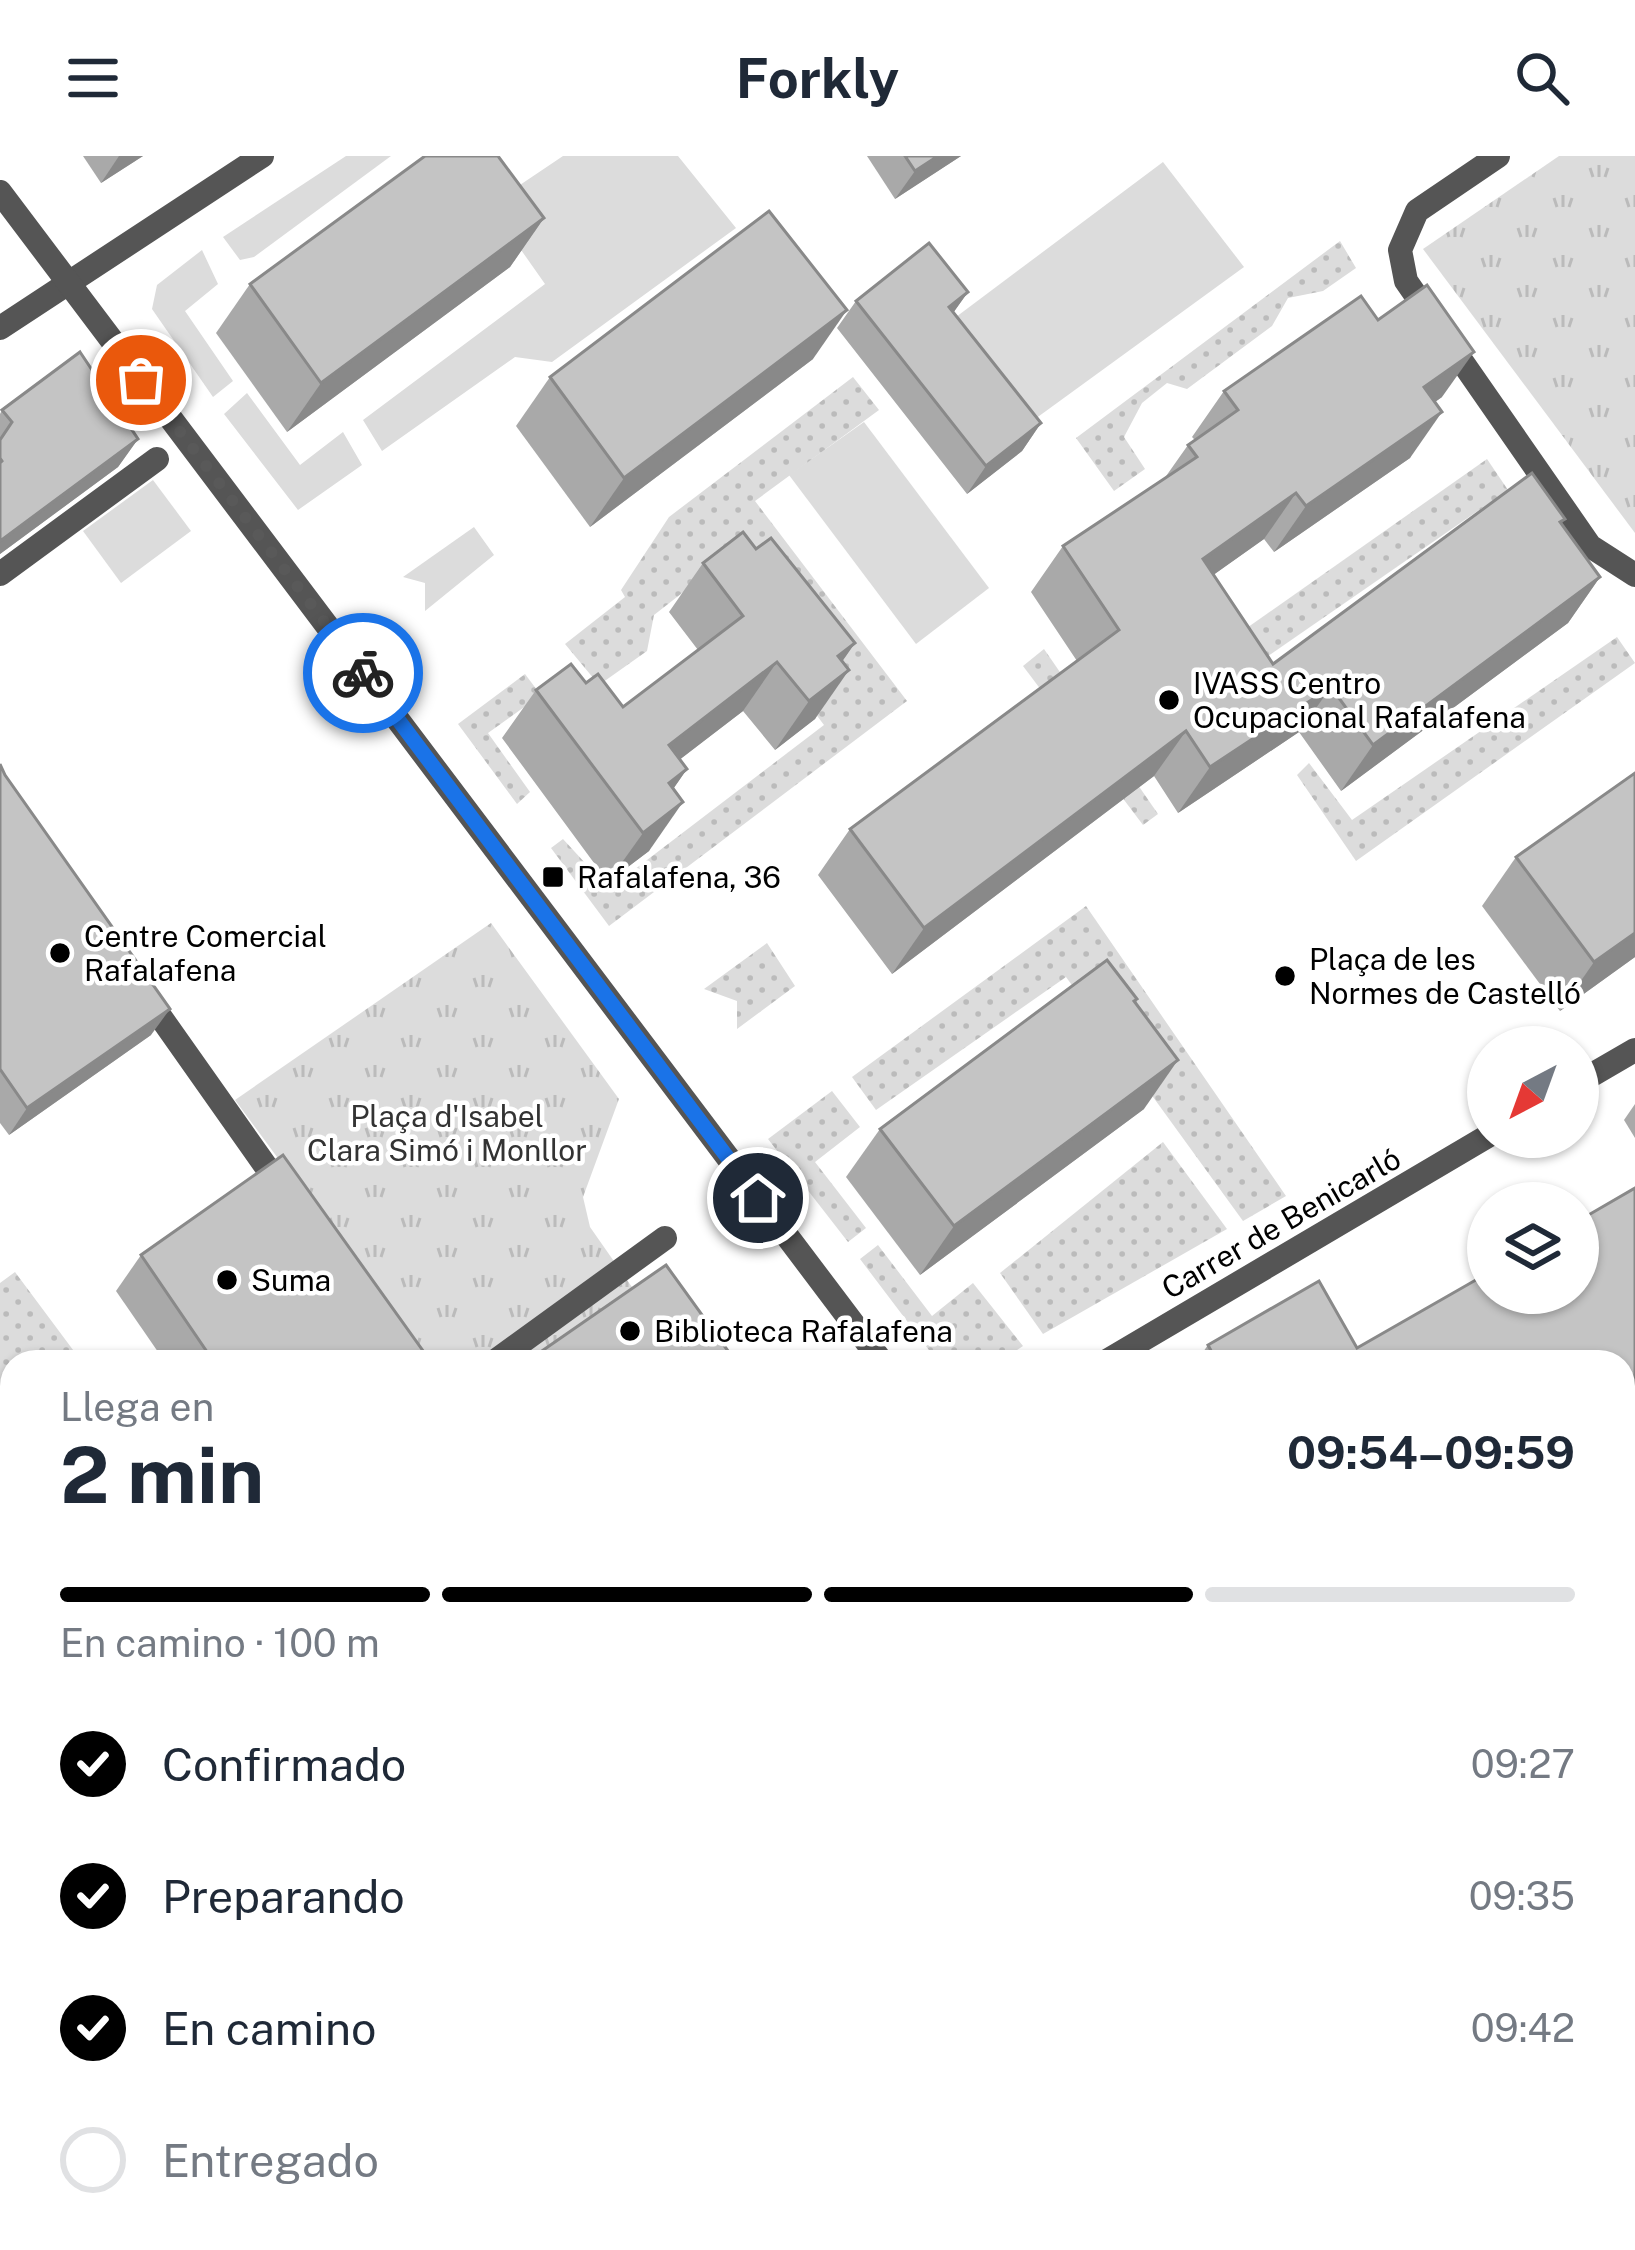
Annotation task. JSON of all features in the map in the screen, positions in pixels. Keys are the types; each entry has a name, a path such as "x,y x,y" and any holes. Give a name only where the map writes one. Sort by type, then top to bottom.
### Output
{"street":[{"path":"0,328 262,156"},
{"path":"1498,156 1417,211 1400,250 1406,281 1590,545 1635,574"},
{"path":"0,192 873,1350"},
{"path":"0,574 157,459"},
{"path":"129,973 292,1205"},
{"path":"1599,1071 1635,1050"},
{"name":"Carrer de Benicarló","path":"1125,1350 1467,1148"},
{"path":"511,1350 665,1238"}],"green space":[{"path":"346,156 391,156 254,257 240,260 223,237"},
{"path":"455,156 505,195 563,156 678,156 736,228 552,362 515,357 382,451 363,420 545,284"},
{"path":"1559,156 1635,156 1635,533 1423,249"},
{"path":"1163,162 1244,267 1035,419 956,317"},
{"path":"1340,241 1356,268 1323,291 1288,298 1272,326 1187,389 1167,383 1142,403 1124,437 1145,469 1114,491 1076,438"},
{"path":"202,250 218,284 185,311 233,381 213,397 152,309 157,285"},
{"path":"853,377 879,410 755,501 907,701 609,926 551,848 563,839 609,889 824,725 709,572 654,615 647,651 599,685 565,644 625,597 621,590 669,517"},
{"path":"247,393 300,465 343,432 362,465 298,510 224,414"},
{"path":"864,422 989,588 916,644 789,475"},
{"path":"1487,459 1508,490 1245,672 1224,644"},
{"path":"153,480 191,531 121,583 83,531"},
{"path":"474,527 494,555 425,611 425,583 403,577"},
{"path":"1617,637 1635,663 1356,861 1297,775 1309,763 1352,820"},
{"path":"1044,649 1158,814 1143,825 1023,666"},
{"path":"525,674 537,690 534,700 488,733 530,792 517,804 458,724"},
{"path":"1086,906 1286,1196 1243,1221 1066,977 876,1110 852,1077"},
{"name":"Plaça d'Isabel Clara Simó i Monllor","path":"491,923 619,1099 583,1197 590,1227 641,1300 570,1350 419,1350 235,1100"},
{"path":"767,943 795,986 737,1029 737,1001 704,989"},
{"path":"832,1091 860,1127 815,1162 866,1228 848,1242 768,1139"},
{"path":"1163,1142 1227,1229 1043,1334 1000,1273"},
{"path":"878,1245 932,1316 973,1283 1023,1346 1017,1350 929,1350 860,1259"},
{"path":"15,1272 73,1350 0,1350 0,1283"}],"building":[{"path":"425,156 498,156 544,218 321,383 250,284"},
{"path":"905,156 938,156 915,171"},
{"path":"769,211 847,310 624,478 550,377"},
{"path":"929,243 968,292 949,307 1041,423 986,466 856,301"},
{"path":"1427,285 1474,352 1424,387 1442,412 1306,506 1296,493 1203,559 1273,664 1532,473 1600,577 1373,745 1331,687 1210,767 1186,731 924,928 850,829 1119,630 1063,546 1197,457 1188,445 1238,410 1224,391 1361,296 1378,320"},
{"path":"80,352 138,439 0,541 0,440 12,422 2,410"},
{"path":"743,532 756,549 771,538 855,643 838,656 849,670 809,701 777,662 669,745 687,769 669,783 683,802 643,833 536,690 571,664 586,683 598,674 623,707 743,616 703,563"},
{"path":"0,764 170,1009 27,1108 0,1069"},
{"path":"1635,773 1635,933 1594,962 1516,857"},
{"path":"1107,960 1178,1060 954,1226 880,1129"},
{"name":"Suma","path":"283,1155 422,1350 206,1350 141,1255"},
{"path":"1635,1188 1635,1350 1211,1350 1208,1345 1319,1281 1357,1348 1467,1285 1467,1314 1599,1314 1599,1209"},
{"path":"666,1265 727,1350 543,1350"}],"way so far":[{"path":"141,380 363,673"}],"place":[{"name":"IVASS Centro Ocupacional Rafalafena","path":"1169,700"},
{"name":"Rafalafena, 36","path":"553,877"},
{"name":"Centre Comercial Rafalafena","path":"60,953"},
{"name":"Plaça de les Normes de Castelló","path":"1285,976"},
{"name":"Suma","path":"227,1280"},
{"name":"Biblioteca Rafalafena","path":"630,1331"}],"route":[{"path":"363,673 758,1198"}]}
